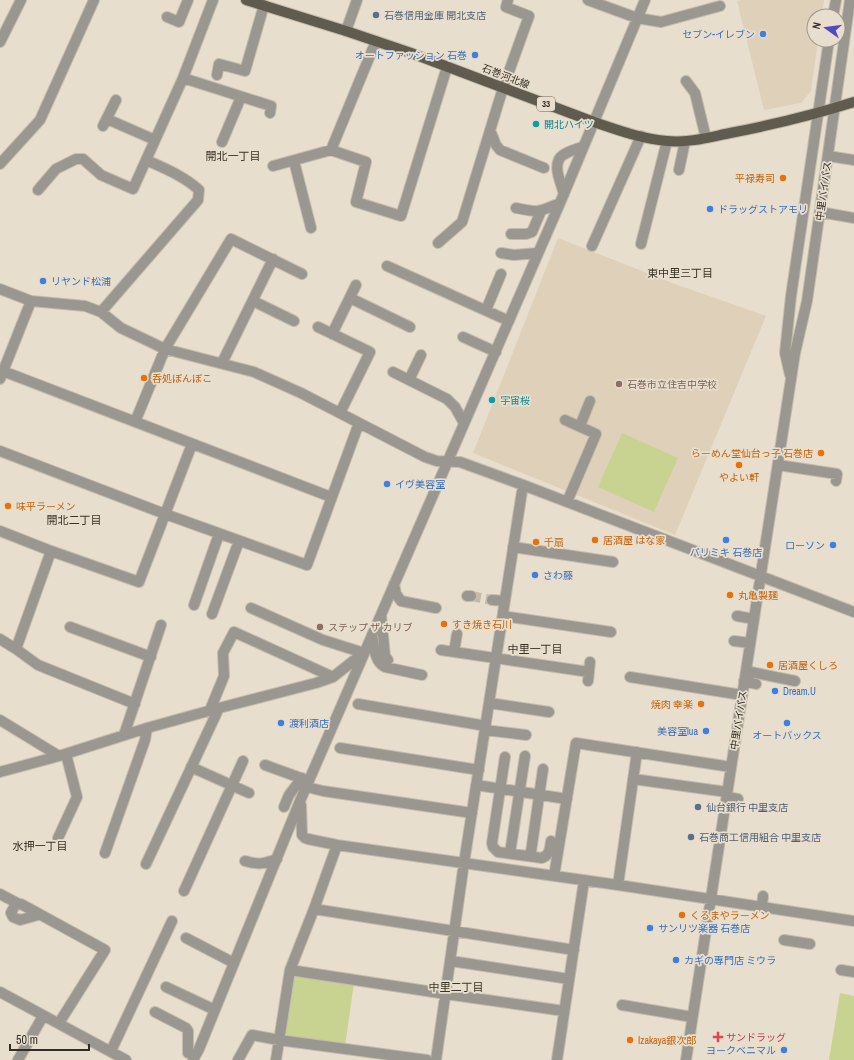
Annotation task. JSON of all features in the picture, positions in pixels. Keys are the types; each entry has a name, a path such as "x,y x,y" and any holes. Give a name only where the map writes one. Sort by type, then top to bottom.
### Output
{"main road":[{"name":"石巻河北線","path":"246,0 376,41 594,122 641,136 667,141 685,141 706,138 777,123 854,102"}],"street":[{"path":"0,42 21,0"},
{"path":"0,164 40,120 94,0"},
{"path":"167,17 179,22 188,0"},
{"path":"38,190 56,169 76,159 83,159 101,175 133,189 183,78 213,0"},
{"path":"346,31 357,0"},
{"path":"438,243 462,222 503,88 529,16 506,7 508,0"},
{"path":"588,0 637,18 664,22 720,6"},
{"path":"188,1058 193,1050 199,1049 277,859 306,782 496,352 645,0"},
{"name":"中里バイパス","path":"686,1060 791,381 807,300 850,0"},
{"path":"217,75 219,64 245,71 264,6"},
{"path":"331,150 376,41"},
{"name":"中里バイパス","path":"791,381 785,353 791,296 828,48"},
{"path":"273,166 331,150 366,162 356,202 401,216 447,67"},
{"path":"183,78 271,106 270,113"},
{"path":"686,81 695,93 706,138"},
{"path":"222,142 241,97"},
{"path":"116,100 105,122 155,140"},
{"path":"490,130 496,145 500,150 544,168"},
{"path":"592,246 641,136"},
{"path":"641,244 667,141"},
{"path":"679,170 685,141"},
{"path":"562,198 557,169 560,157 584,146"},
{"path":"828,156 854,160"},
{"path":"101,312 198,200 199,190 194,186 176,174 146,160"},
{"path":"294,161 311,228"},
{"path":"516,208 540,211 562,198"},
{"path":"511,234 526,234 532,232 540,211"},
{"path":"820,212 854,218"},
{"path":"135,422 165,349 231,239 302,274"},
{"path":"501,253 514,255 538,253"},
{"path":"222,363 273,260"},
{"path":"387,266 509,321"},
{"path":"486,310 501,274"},
{"path":"332,334 356,285"},
{"path":"0,289 31,301 85,306 101,312 121,328 165,349 254,372 301,393 425,457 437,461 460,462 567,502 689,554 718,565 761,576 854,612"},
{"path":"350,298 410,327"},
{"path":"31,301 1,373 135,422 331,497"},
{"path":"253,301 294,321"},
{"path":"318,327 370,352 340,413"},
{"path":"463,337 496,352"},
{"path":"409,380 421,355"},
{"path":"394,372 447,399 455,407 464,423"},
{"path":"580,426 590,401"},
{"path":"565,420 596,434 567,502"},
{"path":"0,451 165,514 307,565 359,423"},
{"path":"0,531 51,551 139,582 192,444"},
{"path":"778,465 837,474 836,481"},
{"path":"436,1060 464,864 523,485"},
{"path":"194,605 219,534"},
{"path":"212,614 239,541"},
{"path":"513,547 613,562"},
{"path":"16,649 51,551"},
{"path":"394,584 396,594 401,602 436,608"},
{"path":"492,600 505,601"},
{"path":"251,608 323,640 364,653"},
{"path":"381,613 385,656 388,660"},
{"path":"503,616 611,632"},
{"path":"737,616 754,619"},
{"path":"124,736 161,625"},
{"path":"70,627 151,657"},
{"path":"146,864 191,767 214,709 224,676 223,653 234,632 333,677"},
{"path":"454,652 457,634"},
{"path":"372,635 377,659 381,665 422,675"},
{"path":"0,639 38,665 135,704"},
{"path":"734,641 750,643"},
{"path":"440,650 589,672"},
{"path":"0,772 62,755 147,728 214,709 316,683 333,677 364,653"},
{"path":"630,676 742,695"},
{"path":"745,676 795,681"},
{"path":"745,676 756,684"},
{"path":"489,703 549,712"},
{"path":"358,704 526,735"},
{"path":"1,721 62,755 78,797 58,838"},
{"path":"105,853 142,747 147,728"},
{"path":"554,876 576,743 731,767"},
{"path":"340,748 479,770"},
{"path":"618,885 637,752"},
{"path":"510,853 525,756"},
{"path":"506,757 492,842 493,847 498,852 542,858 549,852 551,840"},
{"path":"184,891 243,762"},
{"path":"264,765 306,782 323,791 472,814"},
{"path":"191,767 249,793"},
{"path":"529,856 531,852 543,769"},
{"path":"633,779 727,795 738,799"},
{"path":"284,807 289,795 306,782"},
{"path":"476,785 567,799"},
{"path":"300,801 302,835 305,838 337,845 618,885 854,921"},
{"path":"276,1060 290,970 337,845"},
{"path":"245,861 260,864 277,859"},
{"path":"557,1060 584,881"},
{"path":"0,894 105,950 59,1023"},
{"path":"762,907 763,896"},
{"path":"19,904 15,905 12,913 13,917 16,919 20,920 38,915"},
{"path":"314,909 574,950"},
{"path":"111,1051 172,921"},
{"path":"186,938 234,963"},
{"path":"784,940 810,944"},
{"path":"451,961 569,979"},
{"path":"290,970 564,1011"},
{"path":"840,970 854,972"},
{"path":"166,987 215,1010"},
{"path":"0,992 126,1060"},
{"path":"622,1005 692,1017"},
{"path":"154,1012 186,1028 188,1031 188,1058"},
{"path":"18,1060 43,1016"},
{"path":"238,1060 252,1035 427,1060"}],"shaded area":[{"path":"824,0 823,8 806,8 806,48 817,48 811,91 801,103 764,110 737,1"},
{"name":"石巻市立住吉中学校","path":"558,238 675,284 766,316 675,535 473,453"}],"green space":[{"path":"622,433 678,458 654,512 598,487"},
{"path":"292,974 354,983 345,1046 283,1037"},
{"path":"840,993 854,996 854,1060 829,1060"}],"tunnel":[{"path":"471,596 492,600"}],"place":[{"name":"石巻信用金庫 開北支店","path":"376,15"},
{"name":"セブン-イレブン","path":"763,34"},
{"name":"オートファッション 石巻","path":"475,55"},
{"name":"開北ハイツ","path":"536,124"},
{"name":"平禄寿司","path":"783,178"},
{"name":"ドラッグストアモリ","path":"710,209"},
{"name":"リヤンド松浦","path":"43,281"},
{"name":"呑処ぽんぽこ","path":"144,378"},
{"name":"石巻市立住吉中学校","path":"619,384"},
{"name":"宇宙桜","path":"492,400"},
{"name":"らーめん堂仙台っ子 石巻店","path":"821,453"},
{"name":"やよい軒","path":"739,465"},
{"name":"イヴ美容室","path":"387,484"},
{"name":"味平ラーメン","path":"8,506"},
{"name":"居酒屋 はな家","path":"595,540"},
{"name":"パリミキ 石巻店","path":"726,540"},
{"name":"千扇","path":"536,542"},
{"name":"ローソン","path":"833,545"},
{"name":"さわ藤","path":"535,575"},
{"name":"丸亀製麺","path":"730,595"},
{"name":"すき焼き石川","path":"444,624"},
{"name":"ステップ ザ カリブ","path":"320,627"},
{"name":"居酒屋くしろ","path":"770,665"},
{"name":"Dream.U","path":"775,691"},
{"name":"焼肉 幸楽","path":"701,704"},
{"name":"渡利酒店","path":"281,723"},
{"name":"オートバックス","path":"787,723"},
{"name":"美容室lua","path":"706,731"},
{"name":"仙台銀行 中里支店","path":"698,807"},
{"name":"石巻商工信用組合 中里支店","path":"691,837"},
{"name":"くるまやラーメン","path":"682,915"},
{"name":"サンリツ楽器 石巻店","path":"650,928"},
{"name":"カギの専門店 ミウラ","path":"676,960"},
{"name":"サンドラッグ","path":"718,1037"},
{"name":"Izakaya銀次郎","path":"630,1040"},
{"name":"ヨークベニマル","path":"784,1050"}],"district":[{"name":"開北一丁目","path":"233,156"},
{"name":"東中里三丁目","path":"680,273"},
{"name":"開北二丁目","path":"74,520"},
{"name":"中里一丁目","path":"535,649"},
{"name":"水押一丁目","path":"40,846"},
{"name":"中里二丁目","path":"456,987"}]}
